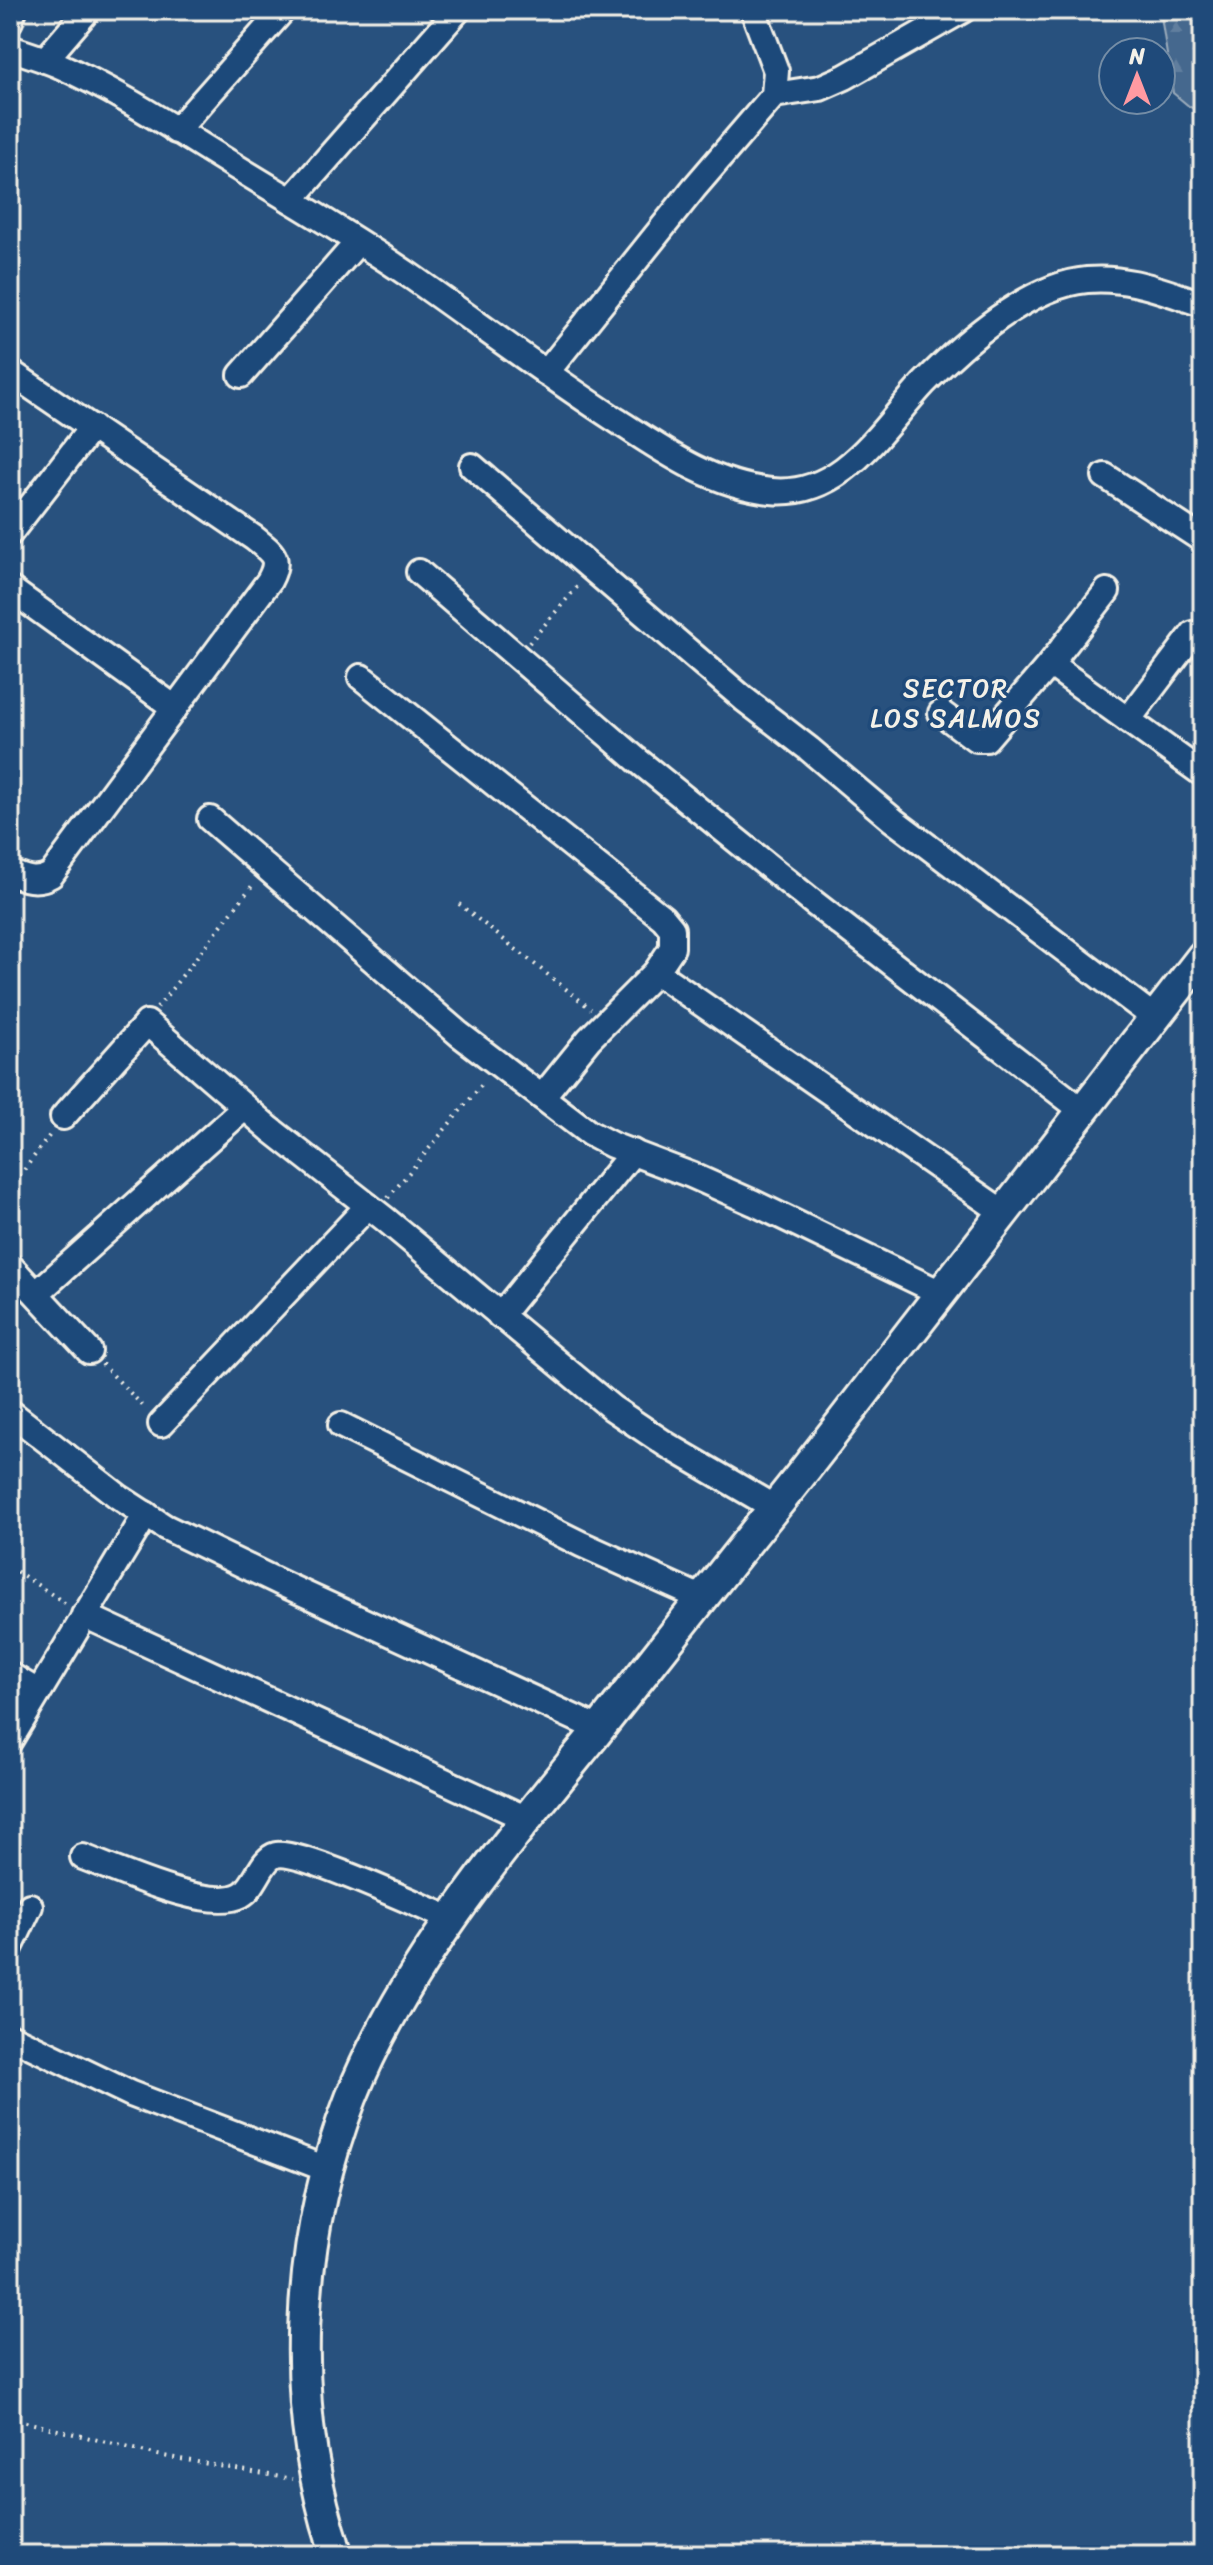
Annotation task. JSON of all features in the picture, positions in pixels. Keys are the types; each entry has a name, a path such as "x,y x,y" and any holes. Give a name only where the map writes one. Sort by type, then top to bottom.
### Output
{"street":[{"path":"10,21 14,10"},
{"path":"45,60 88,10"},
{"path":"176,131 283,10"},
{"path":"291,200 458,10"},
{"path":"546,373 694,188 774,95 776,71 753,10"},
{"path":"774,95 820,88 845,77 963,10"},
{"path":"10,48 86,78 176,131 408,275 546,373 688,465 749,488 793,491 815,486 847,467 952,358 1024,302 1050,287 1089,280 1125,280 1203,304"},
{"path":"241,375 357,243"},
{"path":"10,372 254,538 272,553 275,561 269,581 51,875 32,880 10,872"},
{"path":"10,533 92,427"},
{"path":"472,466 744,699 893,820 1155,1018"},
{"path":"1105,476 1203,540"},
{"path":"419,572 636,759 814,903 1083,1111"},
{"path":"10,589 175,708"},
{"path":"941,713 976,739 986,739 1107,591"},
{"path":"1128,720 1193,634"},
{"path":"1050,664 1203,774"},
{"path":"361,677 663,918 672,929 672,948 656,972 589,1039 542,1097"},
{"path":"210,819 459,1034 589,1133 754,1203 941,1293"},
{"path":"337,2555 318,2484 306,2396 305,2317 312,2239 329,2170 352,2096 377,2042 403,1994 527,1819 775,1508 1203,956"},
{"path":"656,972 1004,1213"},
{"path":"63,1117 147,1023 244,1108 372,1209 612,1408 667,1445 775,1508"},
{"path":"37,1293 244,1108"},
{"path":"500,1316 633,1152"},
{"path":"161,1424 372,1209"},
{"path":"10,1266 89,1351"},
{"path":"10,1412 119,1497 165,1527 599,1729"},
{"path":"341,1425 581,1544 701,1598"},
{"path":"10,1740 146,1514"},
{"path":"84,1615 527,1819"},
{"path":"10,1675 38,1692"},
{"path":"83,1857 188,1895 208,1900 228,1900 242,1895 252,1886 267,1861 275,1855 289,1855 326,1867 453,1920"},
{"path":"10,1948 30,1906"},
{"path":"10,2036 131,2094 329,2170"}],"path":[{"path":"517,657 592,569"},
{"path":"147,1023 181,974 266,868"},
{"path":"459,904 606,1021"},
{"path":"372,1209 499,1064"},
{"path":"10,1189 63,1117"},
{"path":"89,1351 161,1424"},
{"path":"10,1567 84,1615"},
{"path":"10,2418 158,2455 318,2484"}],"green space":[{"path":"1160,10 1203,10 1203,112 1190,107 1177,96 1177,36 1164,36"}],"district":[{"name":"SECTOR LOS SALMOS","path":"956,703"}]}
